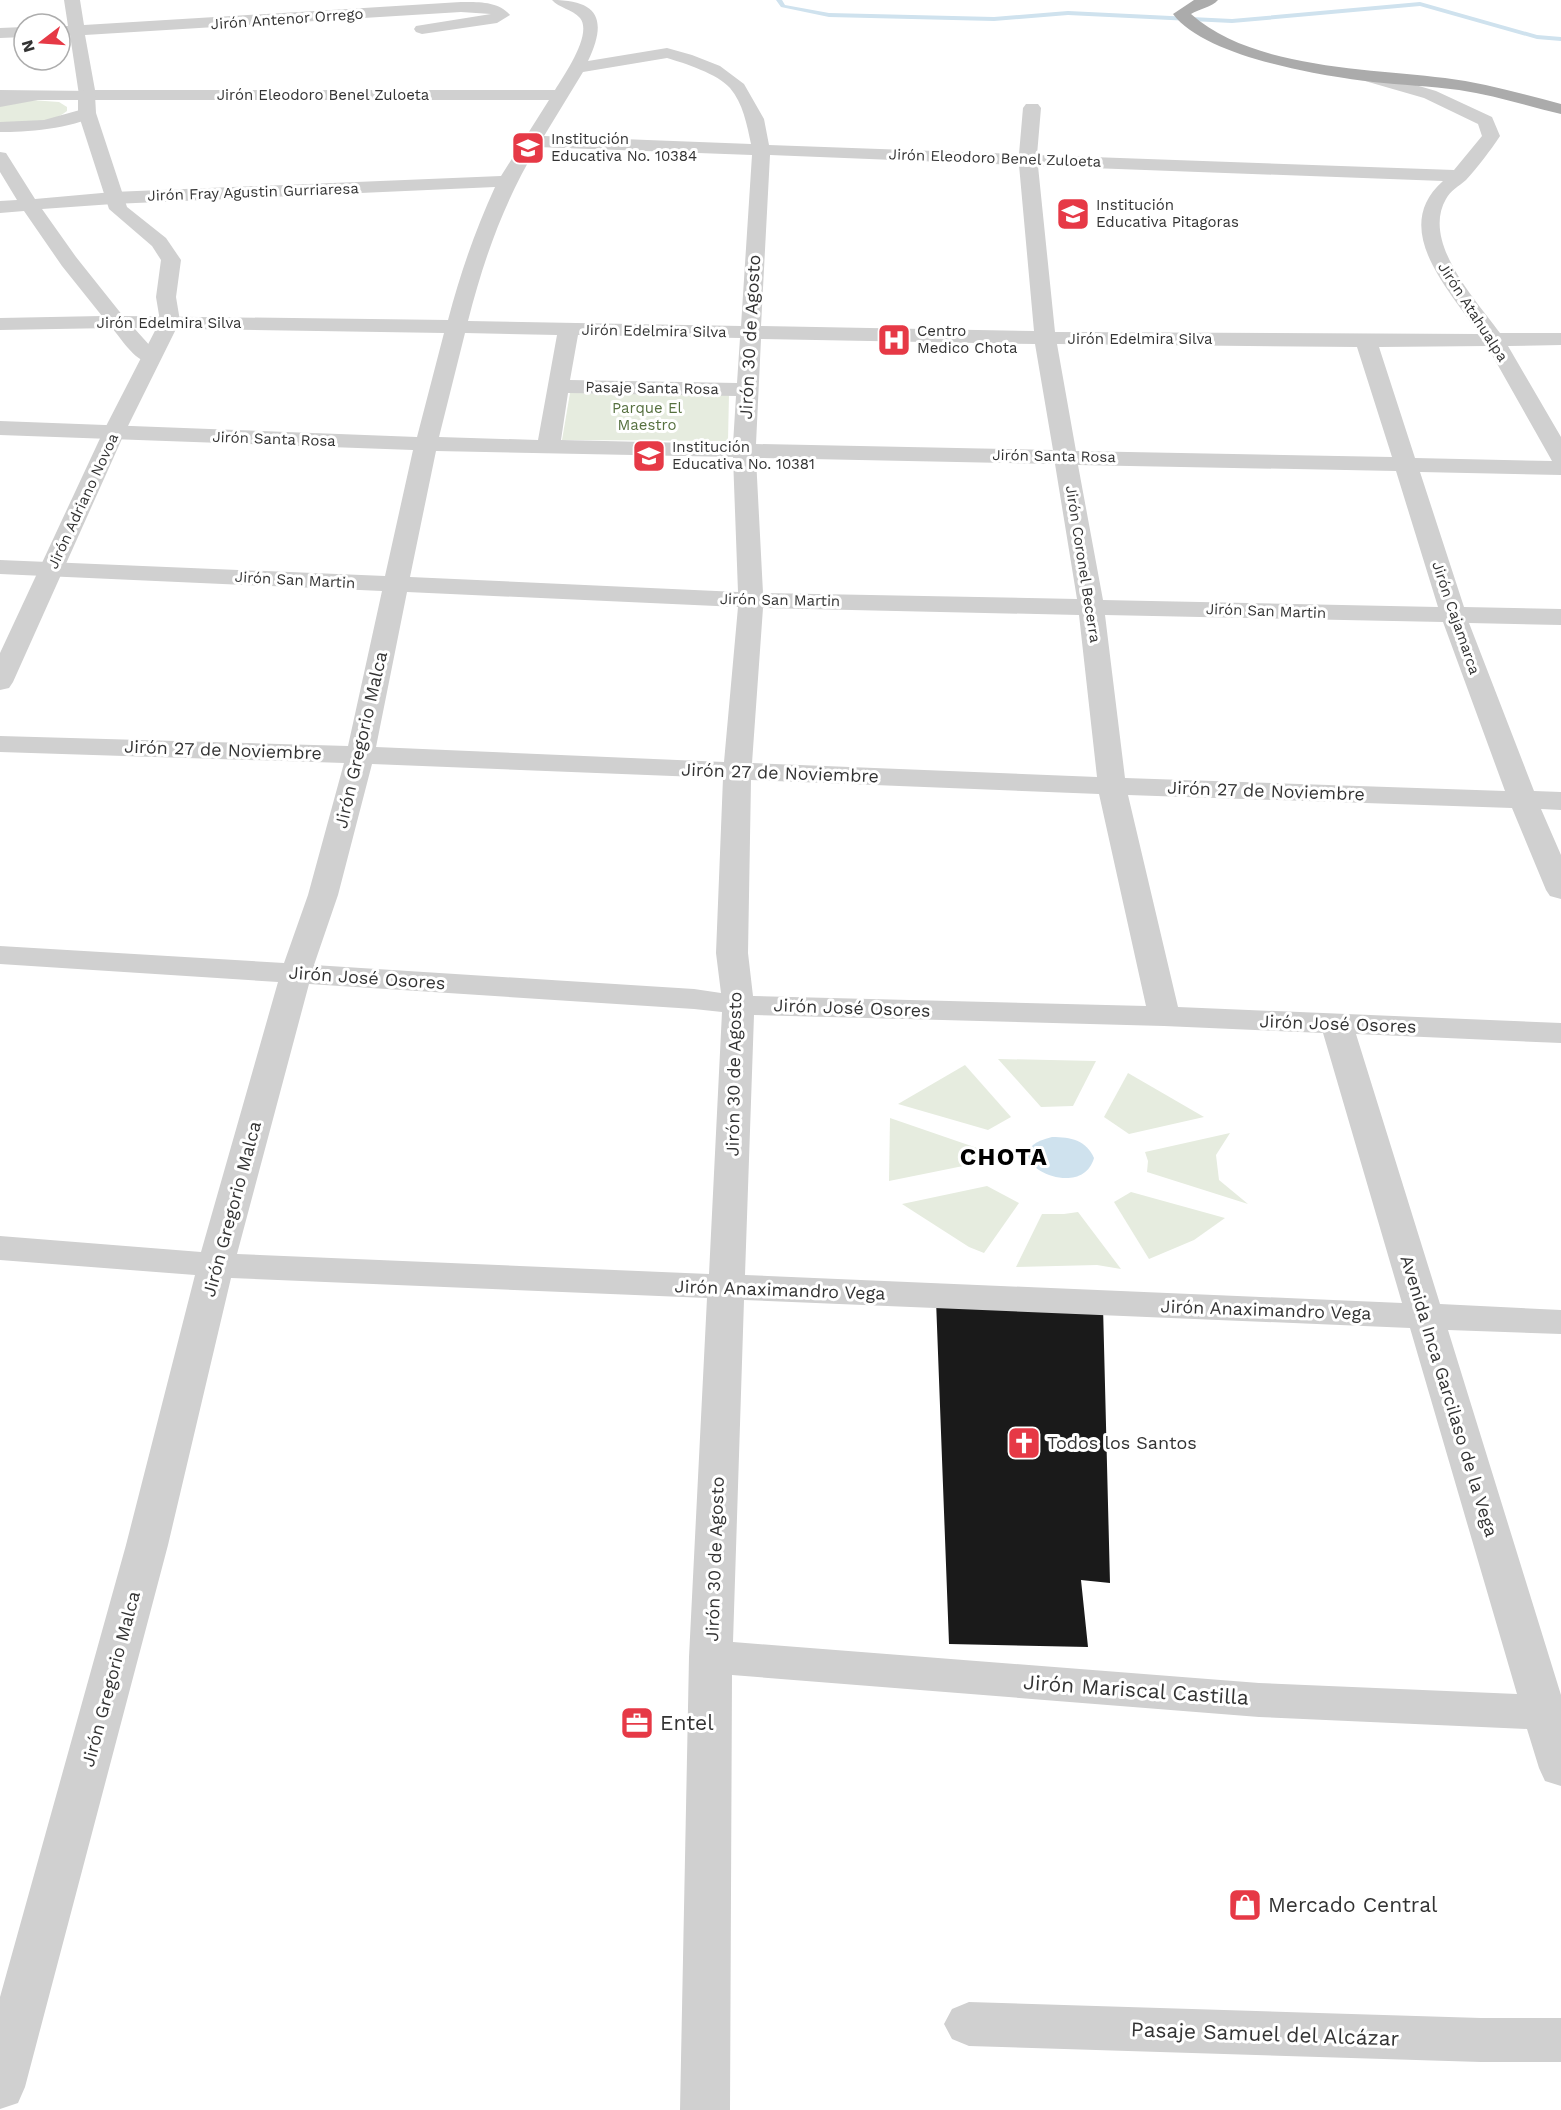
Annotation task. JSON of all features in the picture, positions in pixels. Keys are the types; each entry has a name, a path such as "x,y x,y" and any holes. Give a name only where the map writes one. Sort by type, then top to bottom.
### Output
{"main road":[{"path":"1210,0 1192,11 1211,36 1250,52 1371,77 1476,87 1561,109"}],"street":[{"name":"Jirón Gregorio Malca","path":"0,2087 147,1545 216,1265 296,973 323,895 360,755 426,444 454,328 486,227 507,181 578,68 590,40 592,26 586,15 573,5 560,0"},
{"name":"Jirón Antenor Orrego","path":"72,30 193,25 461,7 485,7 498,10 502,15 497,18 422,29"},
{"path":"72,46 113,198 118,209 159,242 171,260 166,297 170,321"},
{"name":"Jirón 30 de Agosto","path":"578,68 667,53 704,66 736,84 754,119 761,150 744,450 751,600 737,772 732,953 738,1005 711,1657 705,2110"},
{"name":"Jirón Atahualpa","path":"1371,77 1413,87 1442,98 1486,121 1491,136 1459,176 1438,195 1430,214 1430,234 1437,255 1493,339 1561,457"},
{"path":"0,95 32,96"},
{"name":"Jirón Eleodoro Benel Zuloeta","path":"32,96 87,104 559,95"},
{"path":"0,102 32,96"},
{"path":"0,127 40,126 65,121 87,104"},
{"name":"Jirón Coronel Becerra","path":"1032,108 1028,159 1045,338 1091,606 1112,786 1164,1016"},
{"name":"Jirón Eleodoro Benel Zuloeta","path":"531,141 1459,176"},
{"path":"0,157 26,204 117,322 150,358"},
{"name":"Jirón Fray Agustin Gurriaresa","path":"0,207 113,198 507,181"},
{"name":"Jirón Edelmira Silva","path":"0,324 170,321 1045,338 1561,339"},
{"name":"Jirón Adriano Novoa","path":"0,682 114,432 170,321"},
{"path":"548,447 567,330"},
{"name":"Jirón Cajamarca","path":"1366,340 1454,616 1523,800 1561,890"},
{"name":"Pasaje Santa Rosa","path":"558,386 747,390"},
{"name":"Jirón Santa Rosa","path":"0,428 426,444 1561,468"},
{"name":"Jirón San Martin","path":"0,567 751,600 1454,616 1561,616"},
{"name":"Jirón 27 de Noviembre","path":"0,744 360,755 737,772 1561,801"},
{"name":"Jirón José Osores","path":"0,955 694,999 738,1005 1164,1016 1561,1033"},
{"name":"Avenida Inca Garcilaso de la Vega","path":"1337,1024 1425,1317 1553,1713 1561,1768"},
{"name":"Jirón Anaximandro Vega","path":"0,1248 216,1265 1561,1322"},
{"name":"Jirón Mariscal Castilla","path":"711,1657 1259,1700 1553,1713"},
{"name":"Pasaje Samuel del Alcázar","path":"969,2025 1481,2040 1561,2040"}],"green space":[{"path":"31,100 59,102 67,107 67,111 60,116 43,121 0,122 0,105"},
{"name":"Parque El Maestro","path":"570,393 729,394 728,441 562,440"},
{"path":"998,1059 1096,1061 1073,1106 1041,1107"},
{"path":"965,1065 1011,1117 988,1130 898,1104"},
{"path":"1128,1073 1204,1117 1129,1134 1104,1117"},
{"path":"890,1118 980,1149 978,1163 889,1181"},
{"path":"1230,1133 1216,1155 1219,1180 1248,1204 1147,1172 1148,1161 1145,1152"},
{"path":"987,1186 1019,1203 984,1253 969,1247 902,1204"},
{"path":"1131,1192 1225,1218 1194,1240 1149,1259 1114,1202"},
{"path":"1078,1212 1121,1269 1097,1265 1016,1267 1042,1214"}],"water":[{"path":"1052,1137 1072,1139 1087,1147 1094,1158 1085,1172 1072,1178 1057,1177 1042,1172 1032,1164 1028,1154 1034,1145"}],"building":[{"name":"Todos los Santos","path":"936,1300 1103,1306 1110,1583 1081,1580 1088,1647 949,1644"}],"waterway":[{"path":"779,0 783,6 829,15 994,19 1068,13 1232,21 1420,4 1537,37 1561,39"}],"place":[{"name":"Institución Educativa No. 10384","path":"528,148"},
{"name":"Institución Educativa Pitagoras","path":"1073,214"},
{"name":"Centro Medico Chota","path":"894,340"},
{"name":"Institución Educativa No. 10381","path":"649,456"},
{"name":"Todos los Santos","path":"1024,1443"},
{"name":"Entel","path":"637,1723"},
{"name":"Mercado Central","path":"1245,1905"}],"district":[{"name":"CHOTA","path":"1004,1157"}]}
